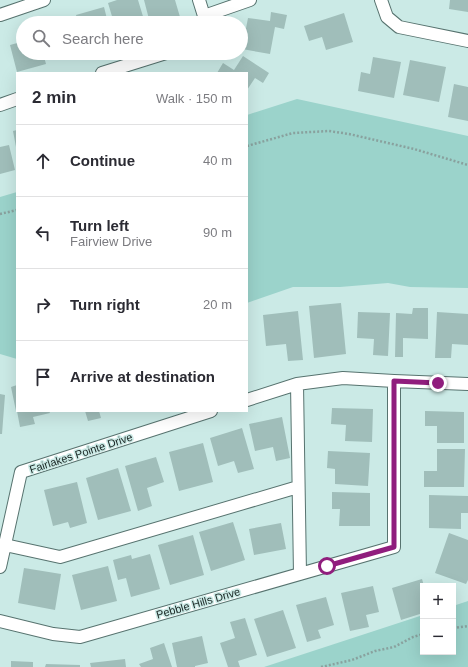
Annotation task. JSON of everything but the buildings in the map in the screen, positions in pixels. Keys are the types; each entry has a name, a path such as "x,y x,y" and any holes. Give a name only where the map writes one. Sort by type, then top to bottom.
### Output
{"street":[{"path":"0,15 44,0"},
{"path":"199,0 204,16"},
{"path":"214,16 250,0"},
{"path":"381,0 387,17 400,27 468,41"},
{"path":"105,72 144,60"},
{"path":"0,105 16,100"},
{"path":"248,400 297,384 343,378 468,384"},
{"name":"Pebble Hills Drive","path":"0,621 53,634 80,637 394,547 394,381"},
{"path":"297,384 300,574"},
{"name":"Fairlakes Pointe Drive","path":"0,567 21,472 208,412"},
{"path":"5,545 60,557 298,487"}],"path":[{"path":"248,146 293,133 329,131 349,134 414,149 468,165"},
{"path":"0,214 16,210"},
{"path":"456,628 468,626"},
{"path":"320,667 352,660 375,651 394,647 420,635"}],"green space":[{"path":"297,99 468,136 468,288 410,287 388,283 340,287 293,287 248,303 248,115"},
{"path":"16,192 16,359 0,354 0,197"},
{"path":"468,601 468,667 264,667 420,616 420,655 456,655 456,605"}],"route":[{"path":"327,566 394,547 394,381 438,383"}]}
